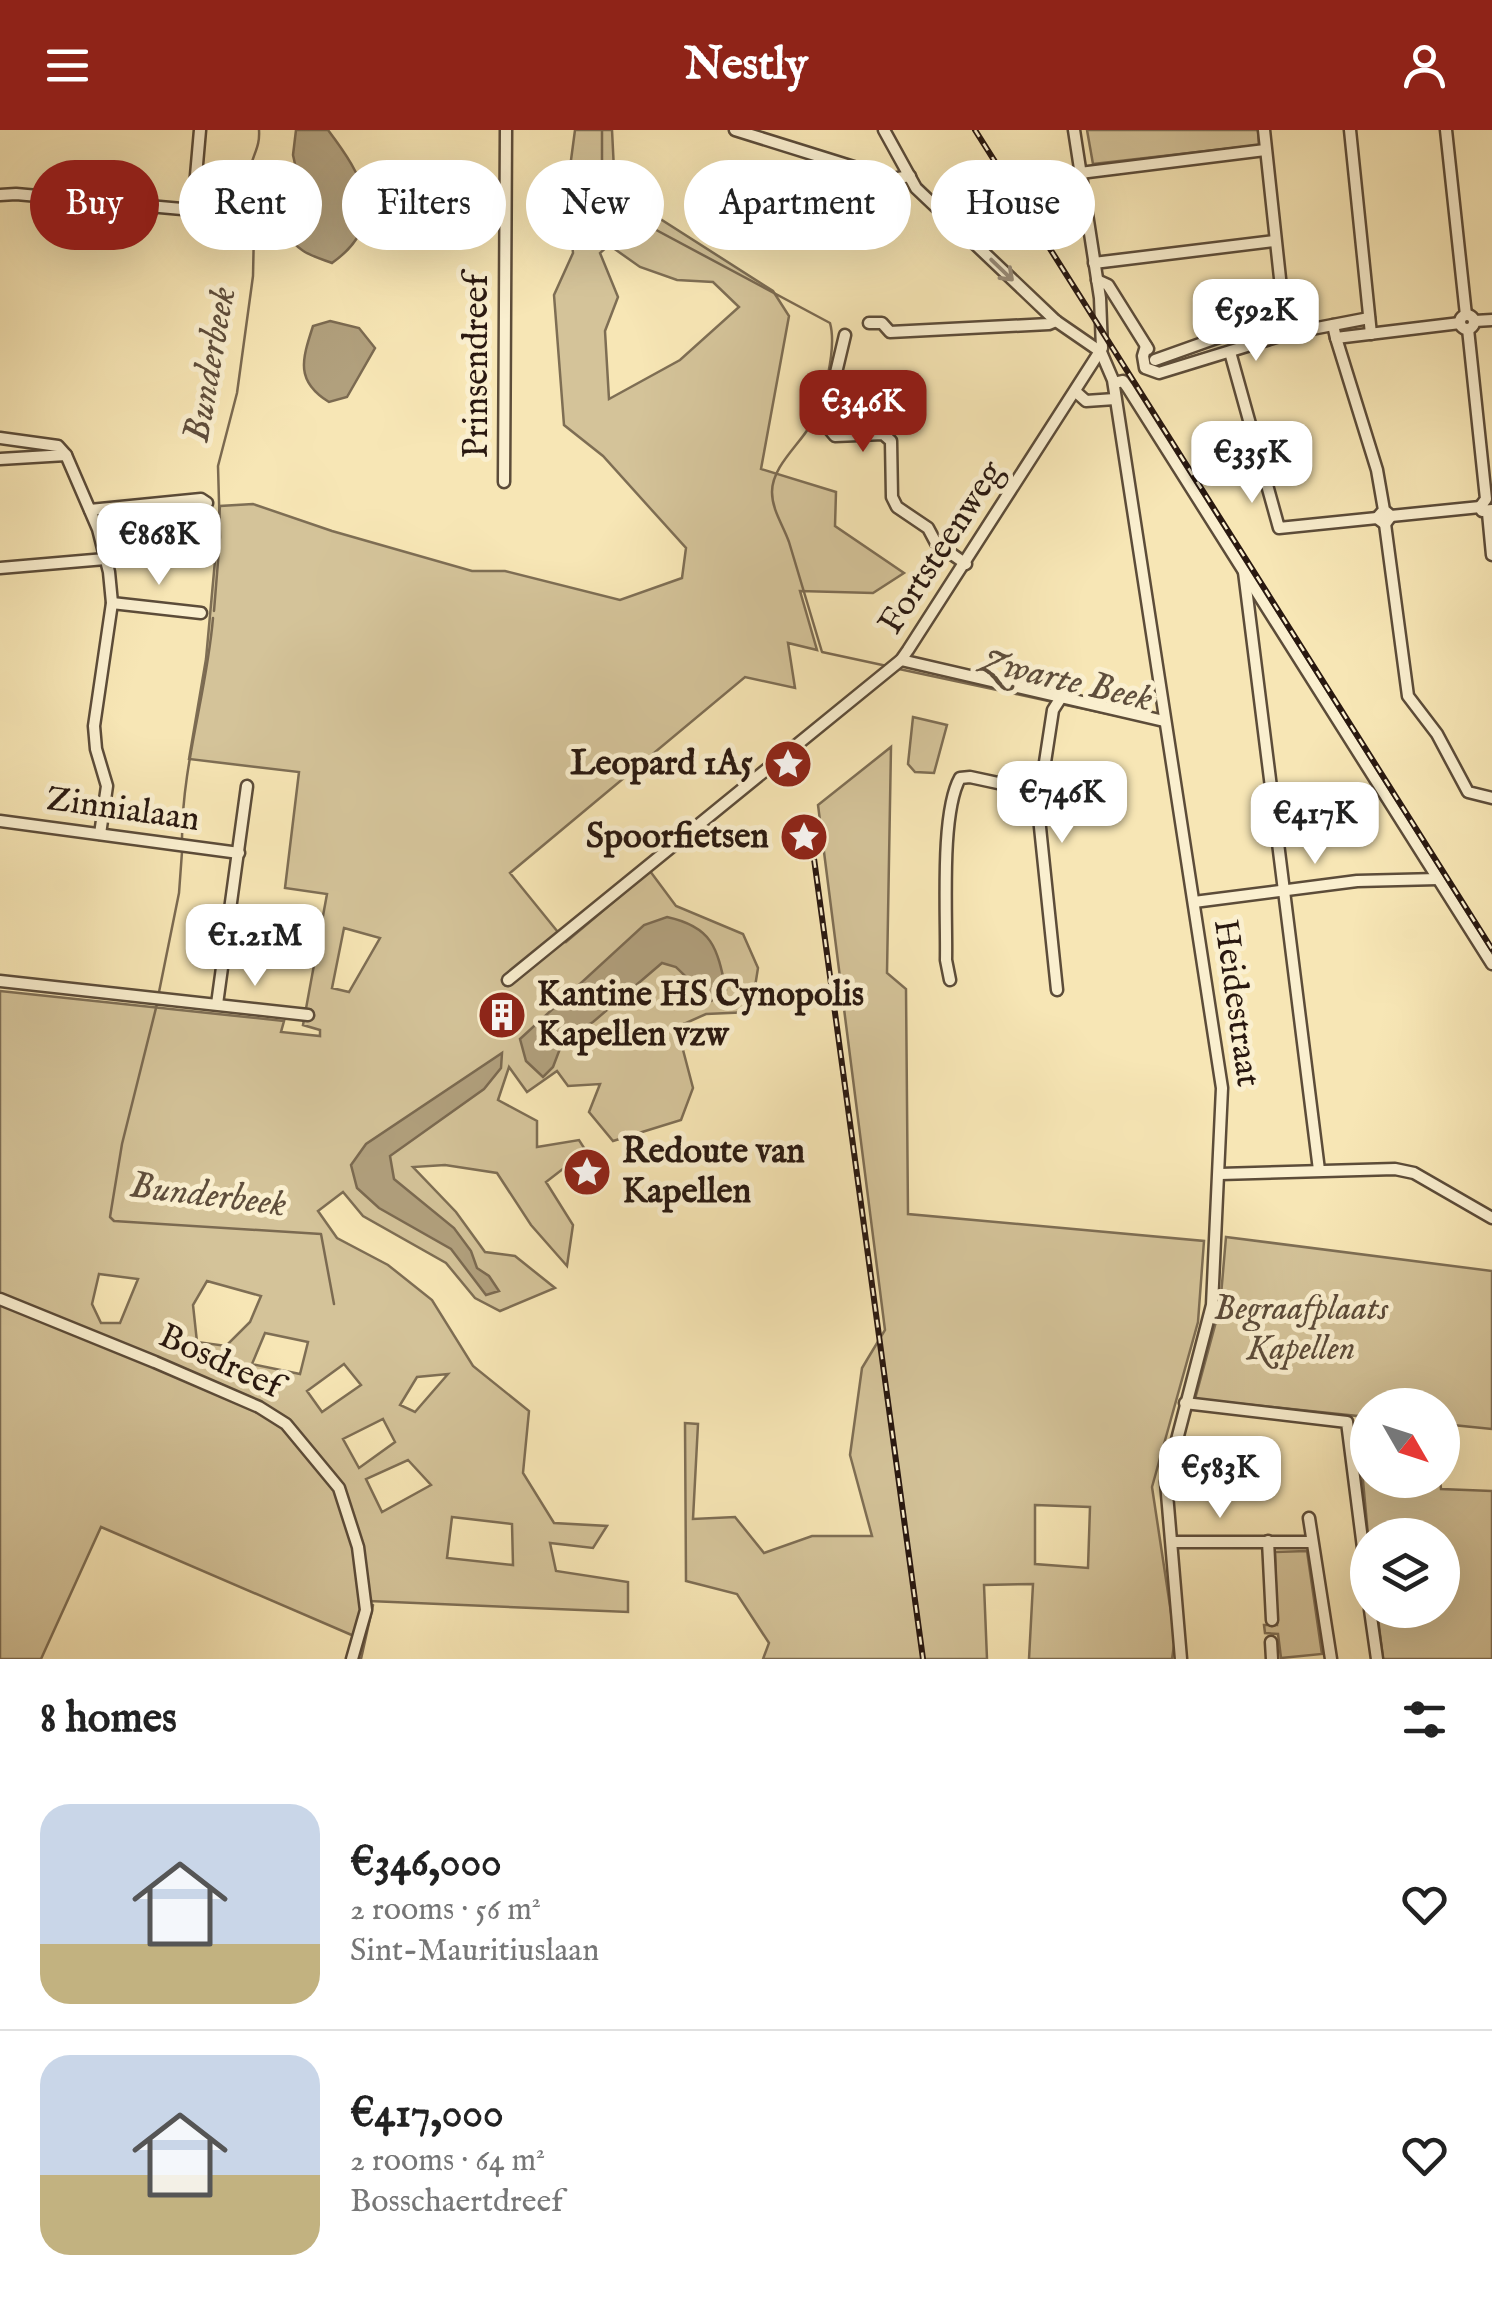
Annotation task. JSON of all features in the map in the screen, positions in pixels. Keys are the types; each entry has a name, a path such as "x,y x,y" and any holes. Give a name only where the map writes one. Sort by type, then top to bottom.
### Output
{"street":[{"path":"0,195 193,210 200,130"},
{"name":"Prinsendreef","path":"504,482 506,130"},
{"path":"735,130 831,160"},
{"name":"Heidestraat","path":"884,130 901,160"},
{"path":"1074,130 1078,160"},
{"path":"1264,130 1286,334"},
{"path":"1350,130 1371,334"},
{"path":"1446,130 1492,555"},
{"path":"1095,171 1265,150"},
{"name":"Heidestraat","path":"911,177 926,198 1056,321 1100,352 1114,382 1220,1066 1220,1174 1212,1305 1166,1482 1182,1659"},
{"path":"1094,264 1274,241"},
{"path":"1092,250 1100,298 1100,352"},
{"path":"1097,280 1108,285 1155,360 1168,369"},
{"path":"1100,298 1115,300"},
{"path":"1155,360 1281,315"},
{"path":"1146,346 1142,363 1148,372 1286,334 1369,318"},
{"path":"1336,338 1492,320"},
{"path":"868,323 882,323 890,332 1056,321"},
{"path":"1333,325 1377,470 1408,696 1437,734 1468,792 1492,798"},
{"path":"845,335 824,423 835,436 883,434 890,441 892,497 897,507 928,528 936,543 966,564"},
{"name":"Fortsteenweg","path":"508,980 902,660 1100,352"},
{"path":"1230,352 1279,528 1488,506"},
{"path":"1114,382 1123,381 1128,388 1492,964"},
{"path":"1076,392 1086,401 1115,398"},
{"path":"0,438 58,446 66,455 106,559 112,603 94,726 107,786 100,834"},
{"path":"0,460 66,455"},
{"path":"90,510 201,499 207,503"},
{"path":"0,568 106,559"},
{"path":"1244,570 1320,1170"},
{"path":"112,603 201,613"},
{"path":"902,660 1164,722"},
{"path":"1057,990 1038,808 1053,710 1062,696"},
{"path":"950,980 946,960 950,823 956,784 960,778 970,776 1040,792"},
{"path":"216,1004 247,786"},
{"name":"Zinnialaan","path":"0,821 239,854"},
{"path":"1194,902 1357,882 1438,879"},
{"path":"0,981 308,1015"},
{"path":"1220,1174 1395,1169 1414,1173 1492,1218"},
{"name":"Bosdreef","path":"0,1299 259,1407 286,1424 339,1488 358,1547 366,1610 352,1659"},
{"path":"1185,1402 1346,1422 1359,1518"},
{"path":"1309,1518 1330,1659"},
{"path":"1268,1541 1272,1620"},
{"path":"1173,1542 1312,1542"},
{"path":"1373,1628 1377,1659"},
{"path":"1272,1642 1272,1659"}],"green space":[{"path":"575,130 612,130 614,160 571,160"},
{"path":"1087,130 1258,130 1259,145 1095,164"},
{"path":"664,221 684,234 684,250 709,250 773,291 789,316 761,469 836,492 835,526 904,573 873,593 800,591 817,650 788,643 795,688 745,677 510,873 566,942 650,871 676,906 743,934 758,968 751,1012 706,1014 677,1027 693,1088 681,1120 613,1141 589,1112 600,1084 568,1086 557,1071 527,1092 509,1067 498,1100 537,1121 537,1147 579,1140 586,1151 546,1182 573,1225 567,1266 531,1225 497,1173 445,1165 413,1167 456,1212 485,1252 515,1256 555,1288 500,1311 475,1298 446,1263 363,1216 343,1192 318,1211 337,1238 388,1265 432,1300 473,1366 529,1411 523,1473 554,1523 607,1526 593,1548 550,1543 556,1571 628,1582 628,1612 369,1601 354,1636 101,1527 41,1659 0,1659 0,991 284,1021 281,1032 320,1036 320,1030 303,1025 327,894 285,888 299,772 189,759 206,659 220,506 253,504 472,571 505,571 620,600 682,578 686,548 603,456 564,425 554,295 573,250 603,250 600,253 618,297 605,331 609,399 680,360 739,307 713,282 677,280 640,267 616,250 664,250","holes":["344,928 380,938 349,992 332,988","99,1274 138,1279 120,1323 101,1323 92,1304","207,1281 261,1296 250,1322 226,1346 197,1342 193,1305","265,1333 308,1342 300,1374 252,1364","344,1364 361,1385 322,1412 307,1391","448,1374 415,1412 400,1405 417,1377","383,1419 395,1442 359,1468 343,1439","408,1460 431,1485 382,1512 366,1479","452,1517 512,1524 513,1565 447,1558"]},
{"path":"913,717 947,725 934,773 915,772 908,764"},
{"path":"891,747 887,973 906,989 908,1214 1204,1241 1198,1322 1152,1487 1175,1639 1172,1659 1029,1659 1033,1584 984,1585 987,1659 763,1659 769,1643 737,1594 686,1581 685,1423 698,1424 693,1519 735,1517 764,1553 812,1536 872,1536 850,1455 862,1368 885,1330 818,805","holes":["1035,1505 1090,1507 1088,1568 1035,1564"]},
{"name":"Begraafplaats Kapellen","path":"1226,1237 1492,1271 1492,1429 1460,1426 1460,1388 1350,1388 1350,1415 1195,1399 1220,1307"},
{"name":"Begraafplaats Kapellen","path":"1460,1490 1492,1491 1492,1659 1383,1659 1379,1628 1460,1628 1460,1518 1366,1518 1365,1498 1460,1498"},
{"path":"1307,1551 1322,1654 1281,1658 1278,1634 1265,1633 1264,1625 1277,1625 1275,1552"}],"shaded area":[{"path":"296,130 328,130 348,160 342,160 342,250 347,250 332,263 302,250 322,250 322,160 294,160"},
{"path":"330,321 359,328 375,348 347,397 329,402 306,378 304,359 313,326"},
{"path":"667,917 704,933 716,951 726,990 723,995 711,1001 676,967 662,963 593,1022 564,1038 553,1067 543,1077 526,1061 520,1039 644,925"},
{"path":"502,1053 501,1068 484,1089 390,1156 394,1179 454,1228 471,1251 477,1268 489,1276 499,1291 486,1295 451,1249 379,1208 357,1188 351,1165 366,1144"}],"waterway":[{"name":"Bunderbeek","path":"214,611 220,537 218,466 237,393 253,276 254,229 246,199 259,130"},
{"name":"Zwarte Beek","path":"602,130 602,201 830,323 830,361 820,404 810,426 776,474 772,499 822,652 887,666"},
{"name":"Bunderbeek","path":"182,839 186,784 213,618"},
{"name":"Zwarte Beek","path":"899,669 1053,702"},
{"name":"Zwarte Beek","path":"1061,704 1146,722"},
{"name":"Bunderbeek","path":"159,992 179,893 182,852"},
{"name":"Bunderbeek","path":"157,1004 122,1144 110,1217 114,1221 321,1234 334,1304"},
{"name":"Zwarte Beek","path":"1176,1424 1181,1403"},
{"name":"Bunderbeek","path":"361,1659 373,1605"}],"railway":[{"path":"975,130 1492,949"},
{"path":"812,844 923,1659"}],"place":[{"name":"Leopard 1A5","path":"788,764"},
{"name":"Spoorfietsen","path":"804,837"},
{"name":"Kantine HS Cynopolis Kapellen vzw","path":"502,1015"},
{"name":"Redoute van Kapellen","path":"587,1172"}]}
